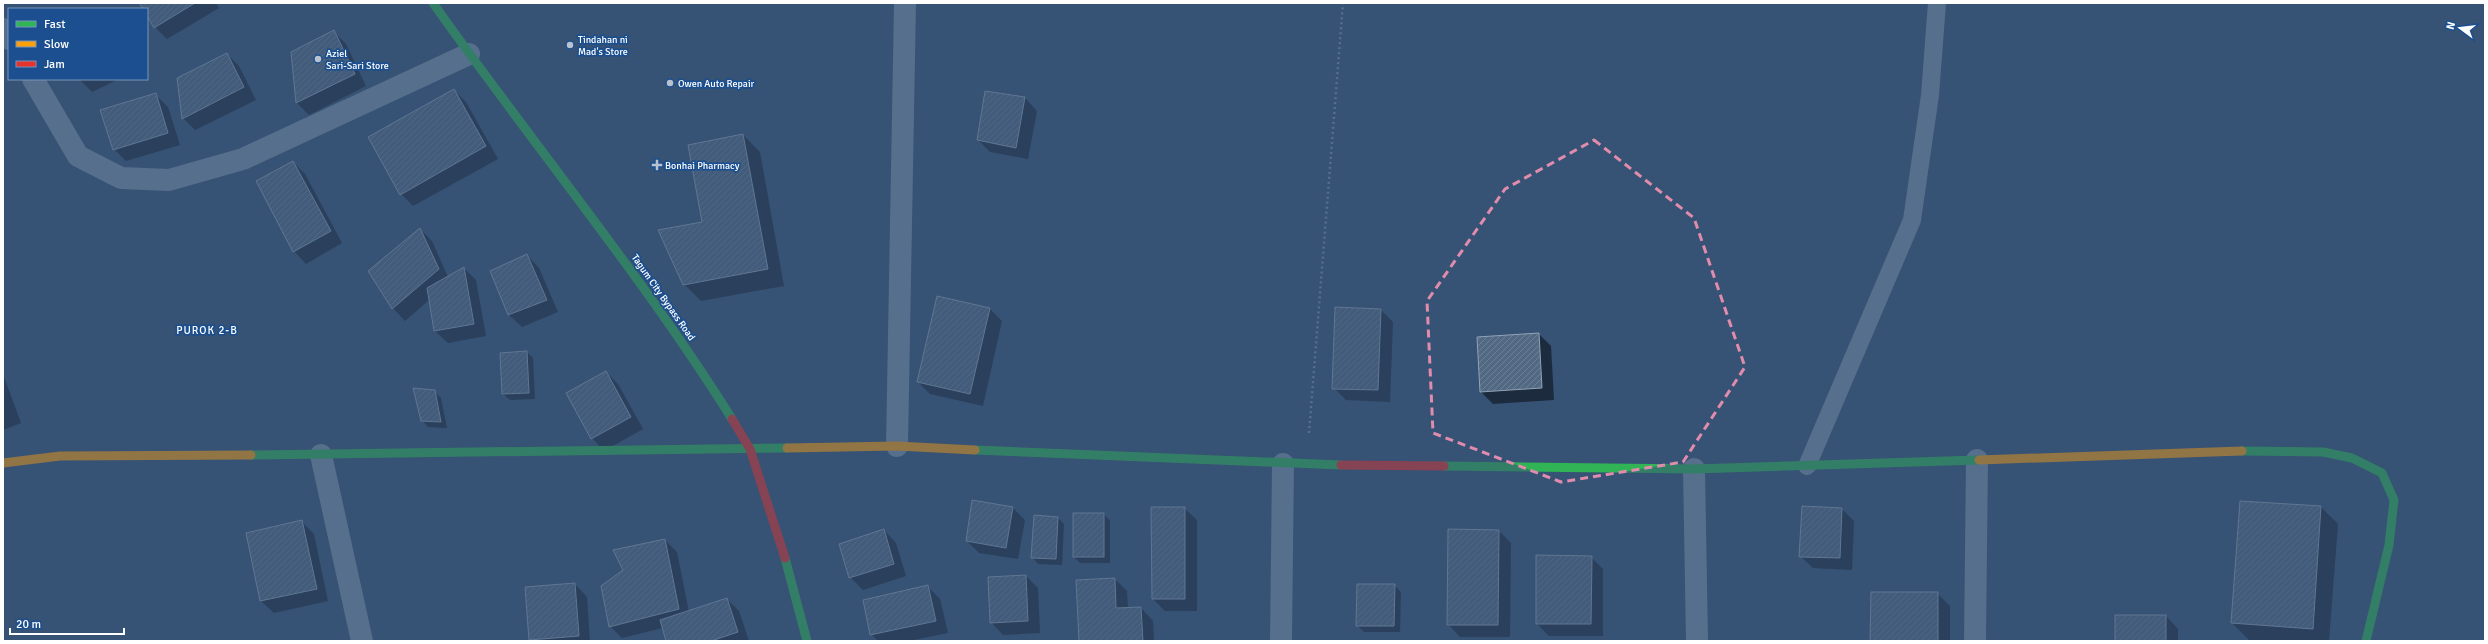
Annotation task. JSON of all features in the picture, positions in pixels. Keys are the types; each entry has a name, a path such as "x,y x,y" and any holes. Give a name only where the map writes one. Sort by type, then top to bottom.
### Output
{"street":[{"name":"Tagum City Bypass Road","path":"433,3 469,54 623,258 693,357 750,449 785,558 807,641"},
{"path":"897,446 905,3"},
{"path":"34,80 78,156 121,178 169,180 243,158 469,54"},
{"path":"3,462 60,456 321,455 897,446 1309,465 1694,469 2278,450 2323,452 2352,458 2382,473 2394,500 2389,545 2366,641"},
{"path":"321,455 362,641"},
{"path":"1975,641 1977,460"},
{"path":"1281,641 1283,464"},
{"path":"1694,469 1697,641"}],"lane":[{"path":"1807,466 1912,220 1930,95 1937,3"}],"path":[{"path":"1309,465 1310,423 1343,3"}],"highlighted area":[{"path":"1594,140 1694,218 1745,367 1683,462 1561,482 1433,433 1427,301 1505,189"}],"building":[{"path":"139,3 195,3 154,28 148,18 148,8 142,8"},
{"path":"334,30 355,74 296,103 291,52"},
{"path":"227,53 244,87 182,119 177,78"},
{"path":"454,89 486,146 400,195 368,137"},
{"path":"985,91 1025,97 1016,148 977,140"},
{"path":"156,93 168,133 113,150 100,110"},
{"path":"743,134 768,269 683,285 658,230 702,222 688,145"},
{"path":"293,161 331,231 293,252 256,181"},
{"path":"420,228 439,269 392,309 368,271"},
{"path":"527,254 547,300 508,315 490,271"},
{"path":"464,267 474,324 434,331 427,288"},
{"path":"937,296 990,308 970,394 917,382"},
{"path":"1335,307 1381,309 1378,390 1332,389"},
{"path":"1539,333 1542,388 1480,392 1477,337"},
{"path":"527,351 529,393 502,394 500,353"},
{"path":"606,371 631,417 591,439 566,393"},
{"path":"413,388 435,390 441,422 421,421"},
{"path":"972,500 1013,507 1006,548 966,541"},
{"path":"2240,501 2321,506 2313,629 2231,623"},
{"path":"1802,506 1842,508 1840,558 1799,557"},
{"path":"1151,507 1185,507 1185,599 1152,599"},
{"path":"1073,513 1104,513 1104,557 1073,557"},
{"path":"1034,515 1058,517 1056,559 1031,558"},
{"path":"302,520 317,589 260,601 246,533"},
{"path":"884,529 894,564 849,578 839,544"},
{"path":"1448,529 1499,530 1498,625 1447,625"},
{"path":"665,539 679,609 609,627 601,586 623,570 613,550"},
{"path":"1536,555 1592,556 1591,624 1536,624"},
{"path":"1026,575 1028,621 990,623 988,577"},
{"path":"1115,578 1116,608 1141,607 1143,641 1079,641 1076,580"},
{"path":"575,583 579,636 529,640 525,587"},
{"path":"1357,584 1395,584 1394,626 1356,626"},
{"path":"928,585 936,621 870,635 863,600"},
{"path":"1871,592 1938,592 1938,641 1870,641"},
{"path":"727,598 738,632 711,641 666,641 660,620"},
{"path":"2115,615 2166,615 2166,641 2115,641"}],"traffic: fast":[{"path":"433,3 624,261 697,365 732,419"},
{"path":"251,455 787,448"},
{"path":"975,450 1341,465"},
{"path":"2242,451 2323,452 2352,458 2382,473 2394,500 2389,545 2366,641"},
{"path":"1444,466 1694,469 1979,460"},
{"path":"785,558 807,641"}],"traffic: slow":[{"path":"787,448 897,446 975,450"},
{"path":"1979,460 2242,451"},
{"path":"3,463 60,456 251,455"}],"traffic: jam":[{"path":"732,419 750,449 785,558"},
{"path":"1341,465 1444,466"}],"place":[{"name":"Tindahan ni Mad's Store","path":"570,45"},
{"name":"Aziel Sari-Sari Store","path":"318,59"},
{"name":"Owen Auto Repair","path":"670,83"},
{"name":"Bonhai Pharmacy","path":"657,165"}],"district":[{"name":"PUROK 2-B","path":"207,330"}]}
